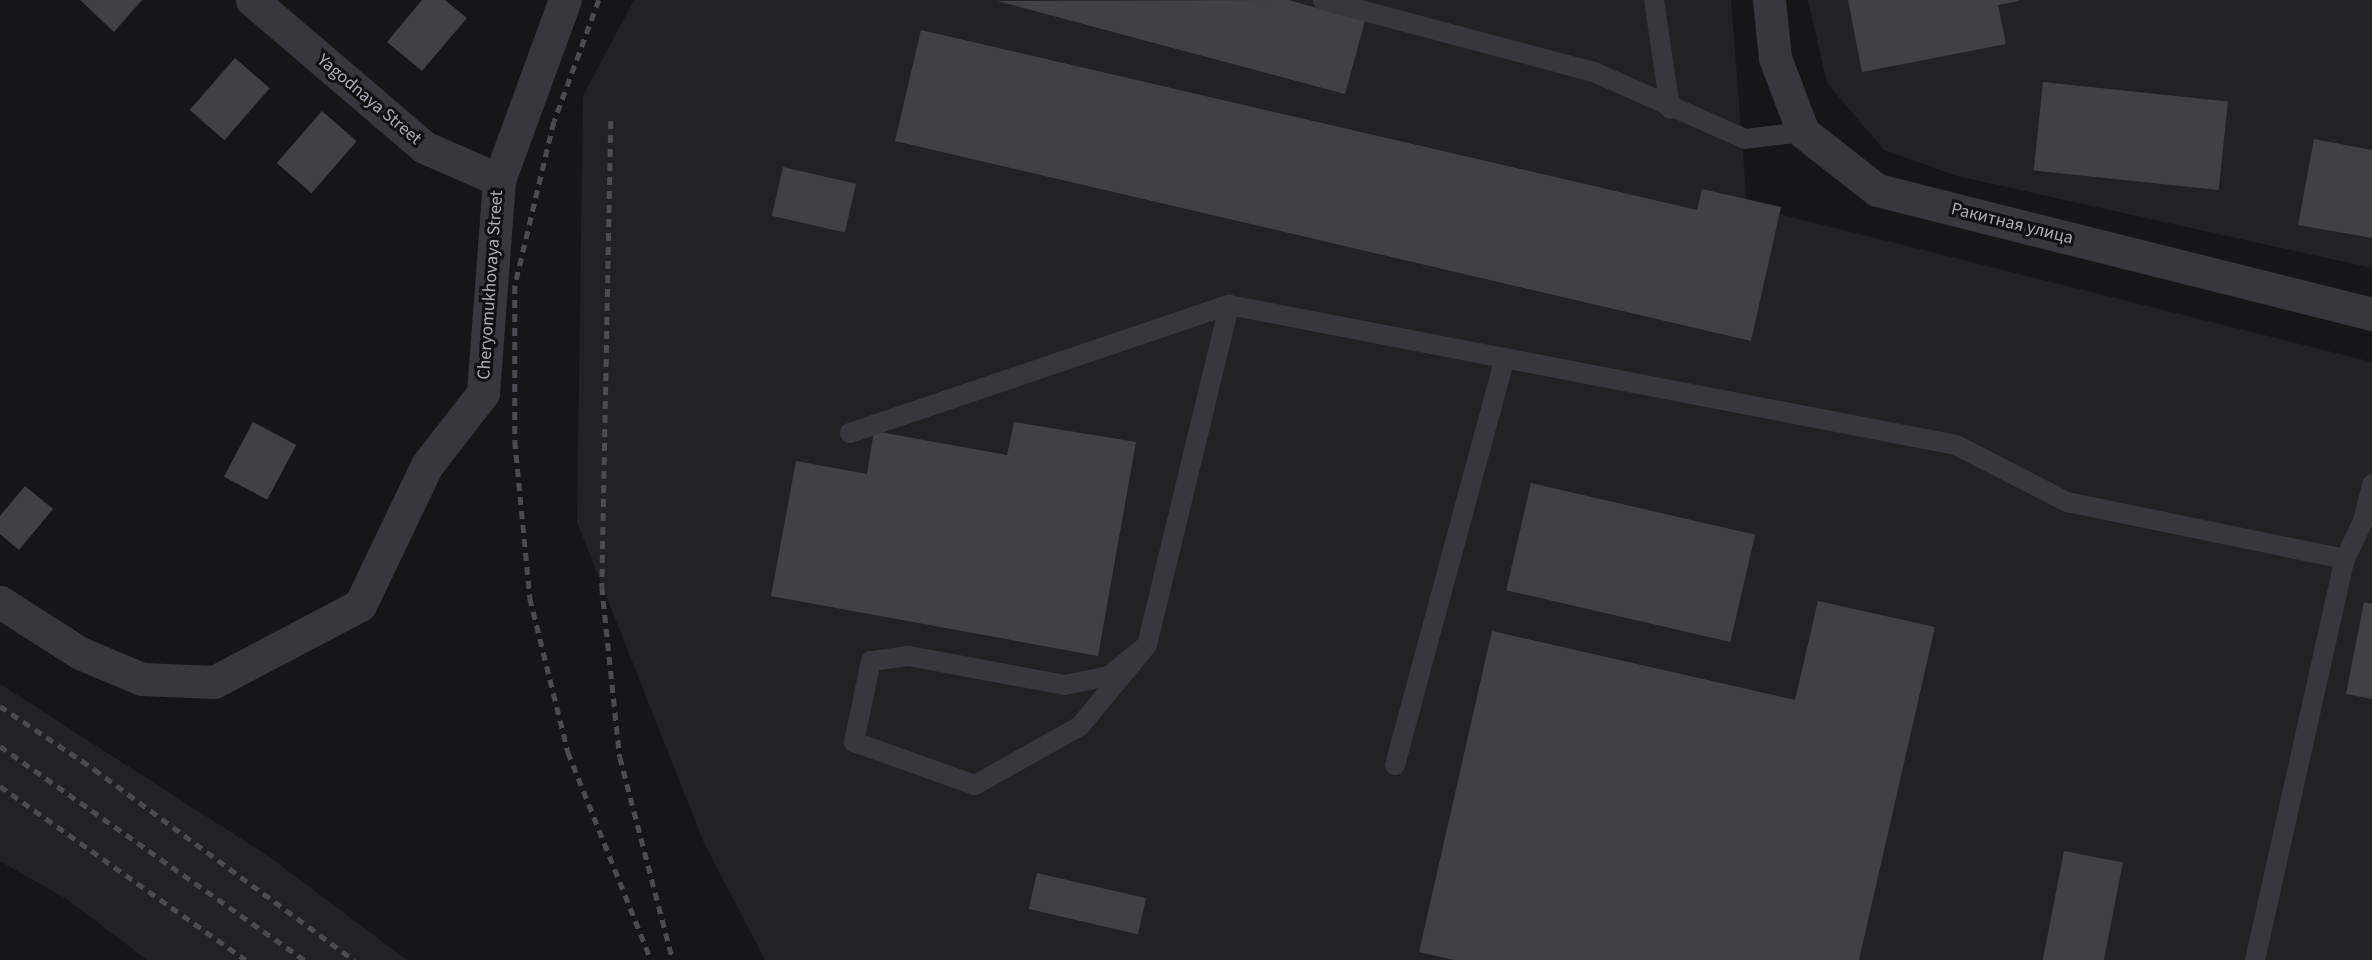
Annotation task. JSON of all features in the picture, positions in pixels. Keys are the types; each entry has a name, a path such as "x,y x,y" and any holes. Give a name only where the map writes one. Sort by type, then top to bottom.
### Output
{"street":[{"name":"Yagodnaya Street","path":"252,0 424,147 499,180"},
{"name":"Cheryomukhovaya Street","path":"0,602 80,653 142,679 214,682 360,604 427,465 483,393 499,180 565,0"},
{"path":"1769,0 1775,58 1803,132"},
{"name":"Ракитная улица","path":"1803,132 1877,190 2372,314"}],"lane":[{"path":"1323,0 1594,72 1670,109 1745,140 1803,132"},
{"path":"1654,0 1670,109"},
{"path":"1147,645 1109,676 1065,685 908,656 870,661 854,742 975,785 1080,726 1147,645 1229,305"},
{"path":"850,433 1229,305 1956,445 2067,502 2345,559"},
{"path":"1395,765 1504,358"},
{"path":"2255,960 2345,559 2363,521 2372,484"}],"shaded area":[{"path":"634,0 1731,0 1747,206 2372,362 2372,960 765,960 704,843 577,522 583,96"},
{"path":"1808,0 2372,0 2372,268 1957,176 1884,150 1827,83"},
{"path":"0,684 271,858 407,960 147,960 68,900 0,861"}],"building":[{"path":"80,0 142,0 114,32"},
{"path":"422,0 445,0 467,18 422,71 387,42"},
{"path":"1288,0 1365,21 1345,94 997,1"},
{"path":"1848,0 2019,1 1998,5 2006,44 1862,72"},
{"path":"921,30 1697,210 1702,189 1781,207 1751,341 895,141"},
{"path":"235,58 270,88 224,140 190,110"},
{"path":"2043,82 2228,101 2219,190 2034,171"},
{"path":"322,111 357,141 311,193 277,163"},
{"path":"2314,139 2372,150 2372,238 2298,225"},
{"path":"783,167 856,184 845,233 772,216"},
{"path":"253,422 296,445 267,500 224,477"},
{"path":"1014,422 1136,442 1098,656 771,596 796,461 867,474 874,431 1007,455"},
{"path":"1531,483 1755,535 1730,642 1506,590"},
{"path":"25,486 53,509 19,550 0,534 0,516"},
{"path":"1818,601 1935,627 1859,960 1454,960 1419,952 1492,631 1795,700"},
{"path":"2364,602 2372,604 2372,699 2346,694"},
{"path":"2064,851 2123,862 2104,960 2043,960"},
{"path":"1037,873 1146,898 1138,934 1029,909"}],"railway":[{"path":"599,0 554,122 515,286 515,441 530,598 568,752 651,960"},
{"path":"611,121 602,587 620,757 673,960"},
{"path":"0,706 94,769 354,960"},
{"path":"0,746 304,960"},
{"path":"0,786 246,960"}]}
